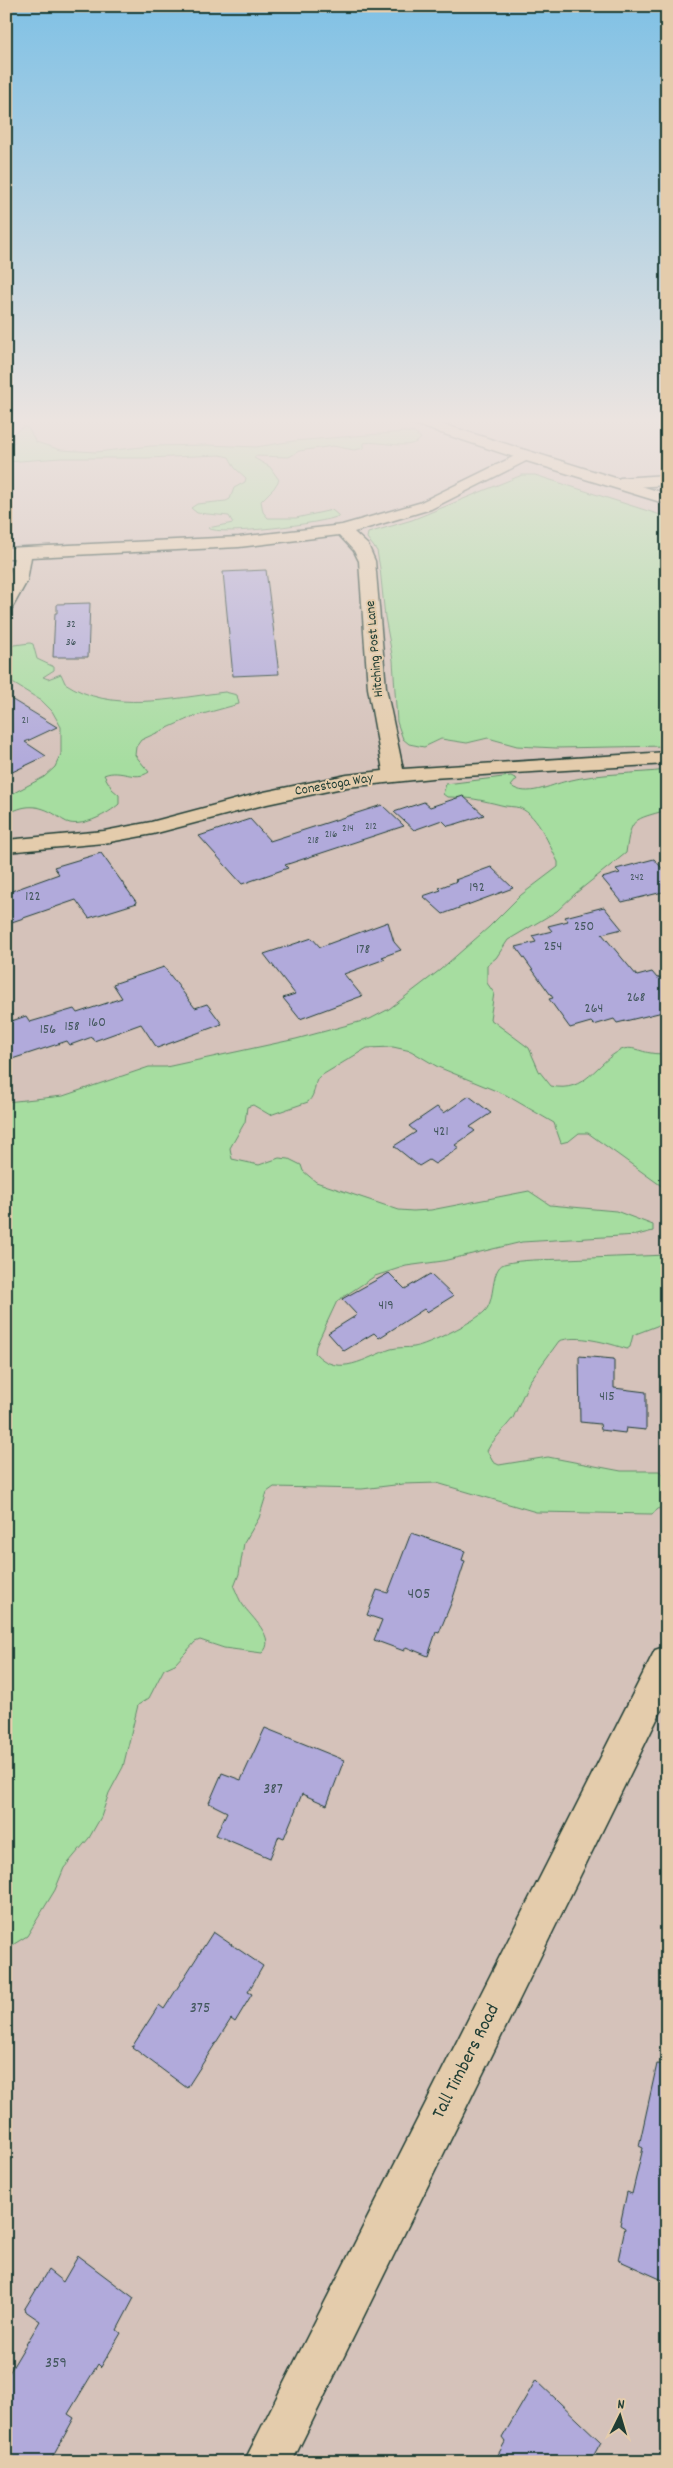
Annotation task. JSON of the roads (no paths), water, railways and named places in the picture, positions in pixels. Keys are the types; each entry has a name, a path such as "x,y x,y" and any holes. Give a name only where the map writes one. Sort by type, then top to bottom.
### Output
{"street":[{"path":"6,604 18,581 15,552 239,542 298,535"},
{"name":"Hitching Post Lane","path":"347,535 362,549 367,561 377,688 394,775"},
{"name":"Conestoga Way","path":"6,846 104,837 153,828 294,791 394,775 667,758"},
{"name":"Tall Timbers Road","path":"267,2462 667,1662"}]}
